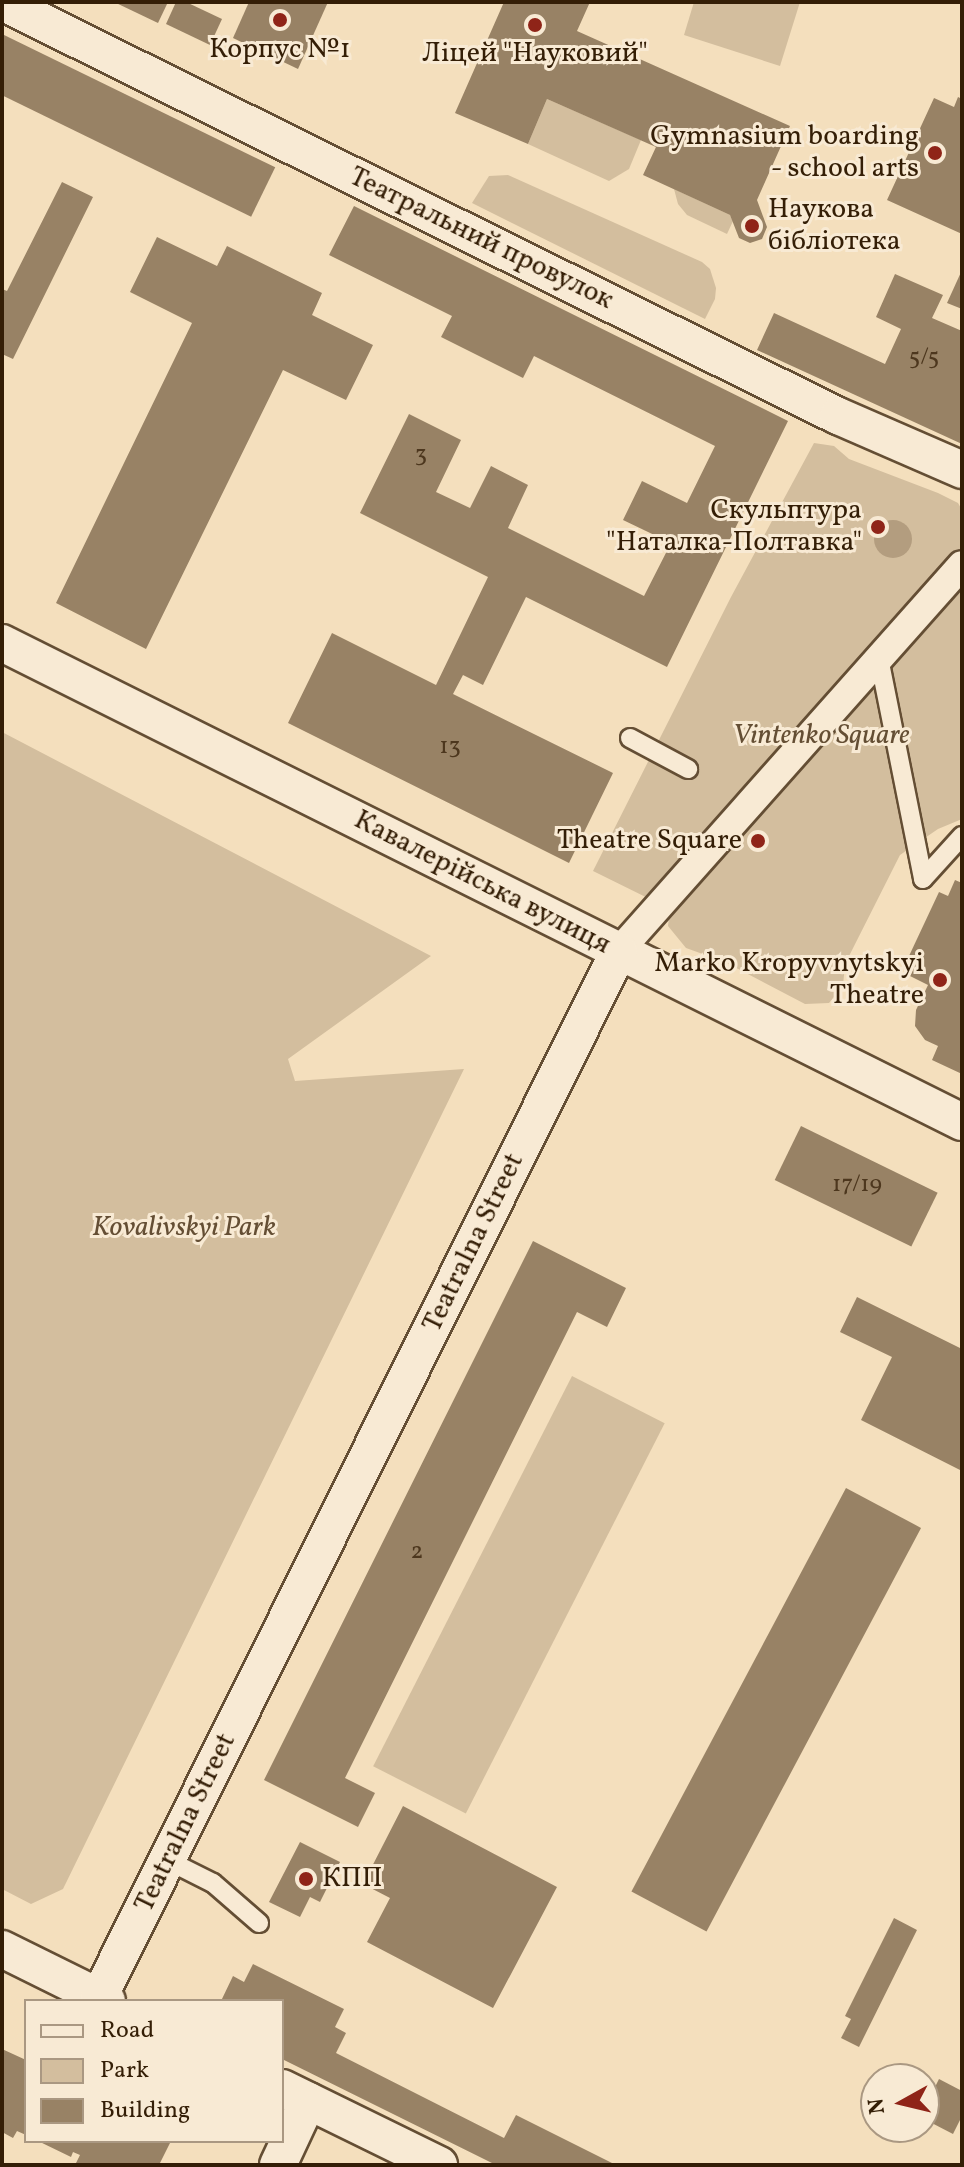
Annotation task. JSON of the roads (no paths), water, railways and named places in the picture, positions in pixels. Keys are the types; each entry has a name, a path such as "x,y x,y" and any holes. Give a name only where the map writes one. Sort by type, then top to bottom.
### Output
{"street":[{"name":"Театральний провулок","path":"2,2 838,416 962,470"},
{"name":"Teatralna Street","path":"103,1999 167,1860 619,951 962,565"},
{"name":"Кавалерійська вулиця","path":"2,643 962,1122"},
{"path":"2,1949 103,1999"},
{"path":"284,2140 295,2094 439,2165"},
{"path":"278,2165 283,2143"}],"lane":[{"path":"879,658 923,879 962,836"},
{"path":"630,738 688,769"},
{"path":"167,1860 213,1883 259,1923"}],"place":[{"name":"Корпус №1","path":"280,20"},
{"name":"Ліцей \"Науковий\"","path":"535,25"},
{"name":"Gymnasium boarding - school arts","path":"935,153"},
{"name":"Наукова бібліотека","path":"752,226"},
{"name":"Скульптура \"Наталка-Полтавка\"","path":"878,527"},
{"name":"Theatre Square","path":"758,841"},
{"name":"Marko Kropyvnytskyi Theatre","path":"940,980"},
{"name":"КПП","path":"306,1879"}],"park label":[{"name":"Vintenko Square","path":"821,736"},
{"name":"Kovalivskyi Park","path":"184,1228"}]}
